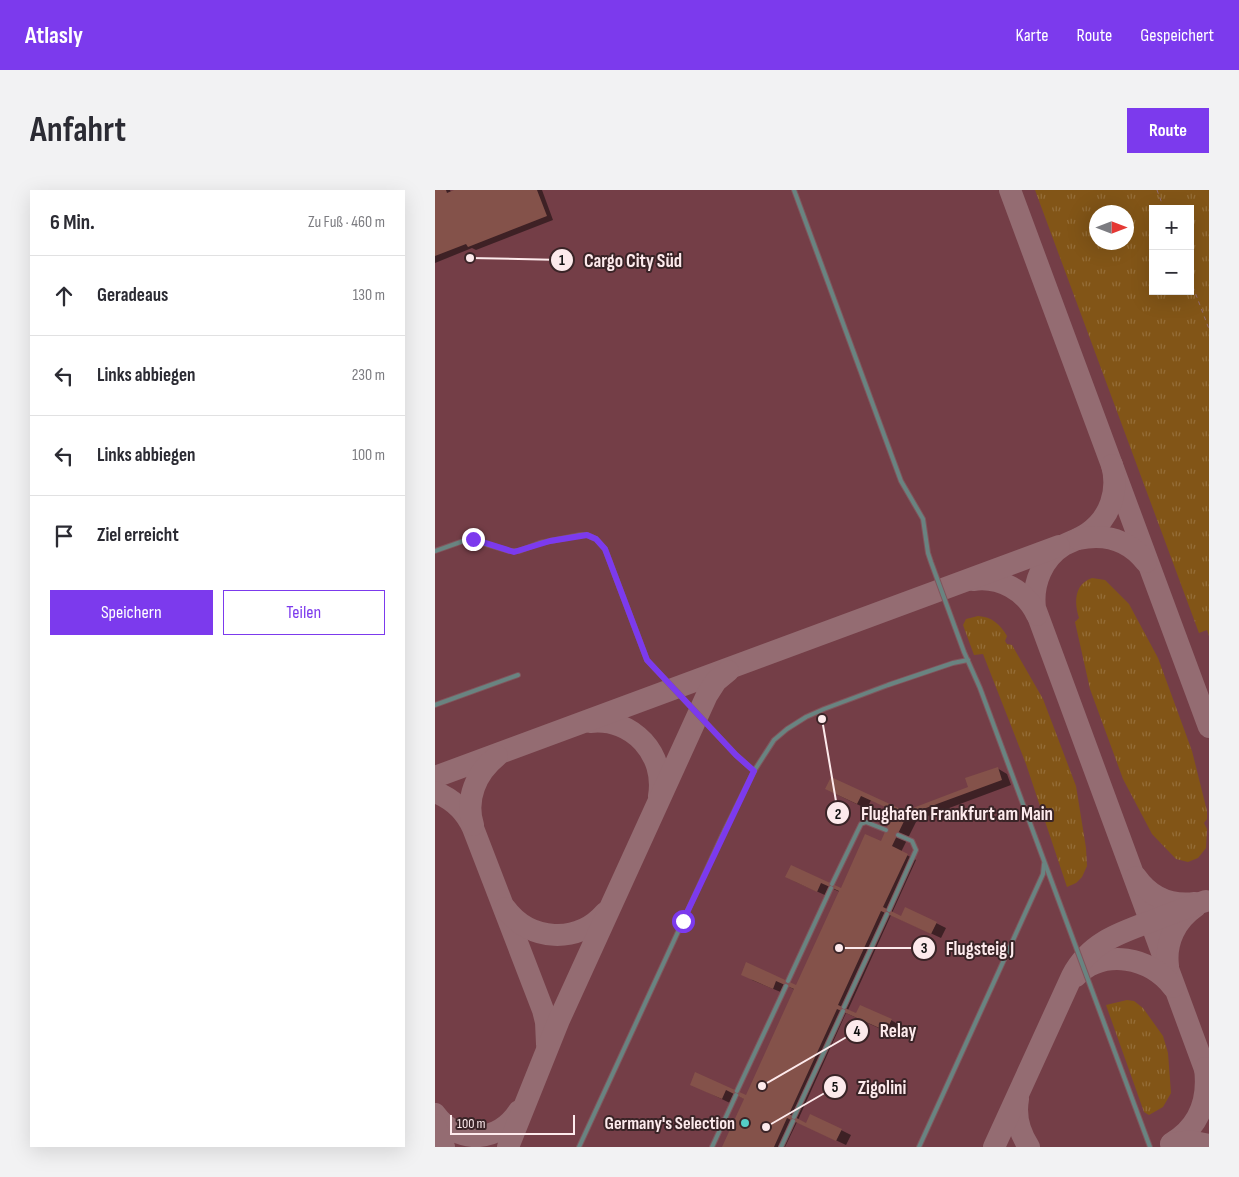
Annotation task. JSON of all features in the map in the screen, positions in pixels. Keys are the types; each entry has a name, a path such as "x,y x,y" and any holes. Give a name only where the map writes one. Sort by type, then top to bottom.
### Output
{"lane":[{"path":"794,190 901,481 923,519 928,553 1150,1147"},
{"path":"435,550 469,538 514,552 550,541 581,535 587,535 596,539 605,549 647,660 729,748 754,771"},
{"path":"579,1147 723,834 754,771 774,740 806,717 888,685 953,663 968,660"},
{"path":"435,706 518,675"},
{"path":"712,1147 861,824 866,822 886,830"},
{"path":"781,1147 915,856 916,850 911,841 898,835"},
{"path":"919,1147 1043,874 1043,859"}],"path":[{"path":"1157,190 1163,205"},
{"path":"1194,290 1209,329"}],"shaded area":[{"path":"435,190 1209,190 1209,1147 435,1147"}],"green space":[{"path":"1035,190 1209,190 1209,636 1207,630 1199,633"},
{"path":"1092,578 1105,580 1129,604 1158,658 1192,751 1207,811 1207,819 1204,823 1207,829 1206,848 1198,858 1188,862 1176,859 1152,834 1123,779 1090,689 1075,622 1079,618 1076,600 1079,589 1086,581"},
{"path":"978,616 995,622 1007,636 1005,641 1007,644 1012,645 1043,699 1076,786 1087,866 1082,877 1076,883 1067,887 1026,764 983,654 974,655 963,625 966,619"},
{"path":"1127,1000 1134,1001 1143,1008 1163,1036 1168,1053 1171,1093 1163,1107 1149,1115 1144,1112 1106,1005"}],"building":[{"path":"435,190 446,190 447,193 454,190 537,190 547,216 468,247 466,244 435,256"},
{"path":"998,767 1002,780 907,815 892,846 908,854 883,907 901,916 905,907 937,922 931,934 881,911 838,1005 856,1013 860,1005 892,1019 886,1031 837,1009 789,1114 806,1123 810,1114 842,1129 836,1141 787,1118 774,1147 722,1147 744,1099 726,1090 722,1099 690,1085 695,1072 746,1095 794,989 776,981 773,989 741,975 746,962 796,985 839,891 821,883 817,892 785,877 791,865 841,888 865,834 881,841 894,811 861,796 857,804 825,789 831,777 905,811 968,787 965,778"}],"taxiway":[{"path":"1010,190 1209,727"},
{"path":"1112,465 1114,475 1113,494 1107,512 1096,527 1064,545 1050,557 1037,581 1035,608 1209,1080"},
{"path":"1078,539 1098,537 1116,540 1132,548 1146,562"},
{"path":"435,777 1059,546"},
{"path":"973,580 993,580 1011,587 1026,599 1037,615"},
{"path":"508,1147 559,1020 707,695 716,681 728,671"},
{"path":"590,722 606,722 620,726 633,732 643,742 652,753 657,766 660,781 659,796"},
{"path":"473,825 470,806 474,787 483,770 497,756"},
{"path":"435,792 458,806 473,828 543,1010 546,1022 547,1044"},
{"path":"1136,877 1148,890 1162,899 1186,904 1195,903"},
{"path":"994,1147 1072,976 1087,955 1096,947 1117,935 1206,901"},
{"path":"1168,966 1168,948 1173,932 1182,918 1195,907"},
{"path":"505,908 515,919 527,927 541,933 554,935 568,934 581,930 594,923 605,913"},
{"path":"1076,976 1087,967 1100,962 1113,959 1127,960 1153,969 1173,987"},
{"path":"1172,1143 1189,1129 1200,1112 1205,1091 1205,1068"},
{"path":"1018,1099 1017,1112 1019,1124 1029,1147"},
{"path":"435,1114 444,1124 455,1131 466,1135 478,1136 500,1129 510,1122 519,1111"},
{"path":"435,1125 444,1147"},
{"path":"1171,1144 1189,1141 1209,1145"}],"place":[{"name":"Cargo City Süd","path":"470,258"},
{"name":"Flughafen Frankfurt am Main","path":"822,719"},
{"name":"Flugsteig J","path":"839,948"},
{"name":"Relay","path":"762,1086"},
{"name":"Germany's Selection","path":"745,1123"},
{"name":"Zigolini","path":"766,1127"}],"route":[{"path":"473,539 514,552 540,543 581,535 592,536 601,542 647,660 736,755 754,771 683,921"}]}
